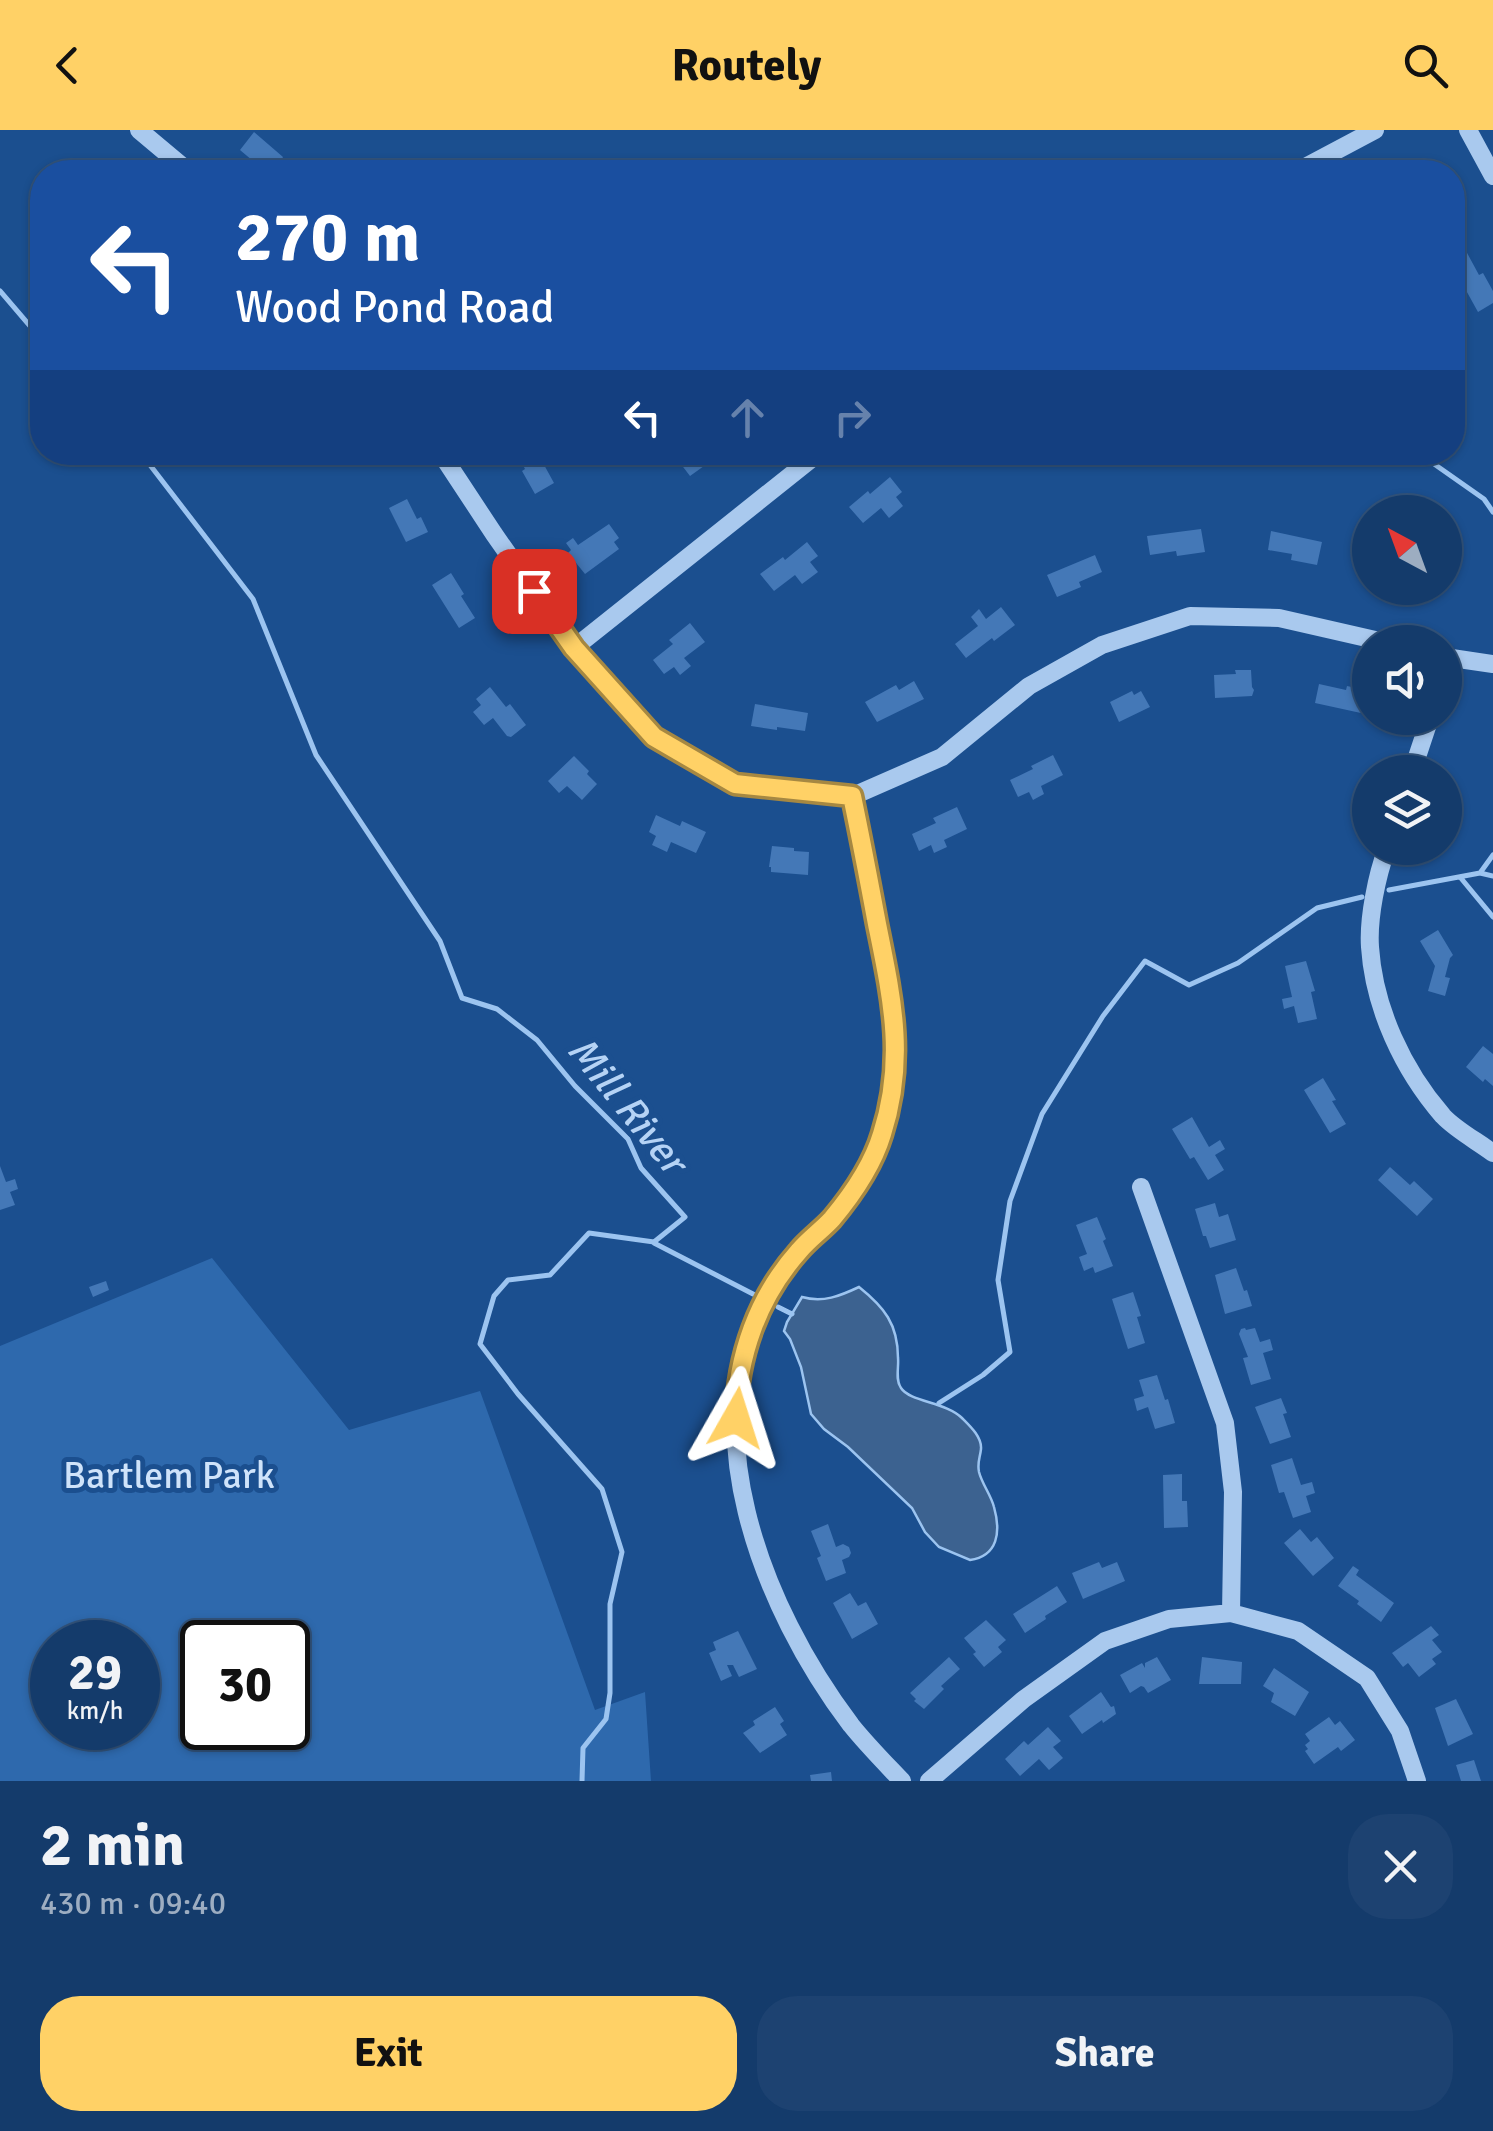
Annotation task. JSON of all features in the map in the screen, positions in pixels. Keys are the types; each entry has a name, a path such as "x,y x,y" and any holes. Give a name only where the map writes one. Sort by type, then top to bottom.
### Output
{"street":[{"path":"139,130 175,160"},
{"path":"1319,160 1375,130"},
{"path":"1468,130 1493,176"},
{"path":"449,465 574,648 654,737 735,784 852,796 942,757 1029,686 1102,645 1190,616 1279,618 1352,635"},
{"path":"574,648 804,465"},
{"path":"1462,663 1493,664"},
{"path":"852,796 890,988 896,1038 894,1084 882,1136 860,1180 832,1218 798,1251 773,1286 750,1332 736,1389 735,1447 744,1502 769,1579 794,1634 853,1727 902,1781"},
{"path":"1381,865 1370,945 1378,996 1406,1066 1445,1118 1493,1153"},
{"path":"1141,1188 1225,1423 1233,1492 1231,1613"},
{"path":"929,1781 1024,1698 1106,1641 1170,1619 1231,1613 1298,1632 1367,1678 1400,1731 1416,1781"}],"green space":[{"name":"Bartlem Park","path":"212,1258 349,1430 480,1391 595,1710 645,1692 651,1781 0,1781 0,1346"}],"shaded area":[{"path":"859,1287 882,1309 892,1326 901,1388 955,1413 980,1440 979,1472 993,1503 997,1534 992,1548 979,1558 970,1560 939,1547 912,1508 811,1414 801,1367 784,1331 787,1322 802,1297 831,1298"}],"building":[{"path":"254,132 283,160 252,160 240,150"},
{"path":"1465,252 1493,291 1493,303 1478,312 1465,288"},
{"path":"523,465 544,465 554,483 535,494 522,471"},
{"path":"682,465 705,465 690,476"},
{"path":"890,477 902,492 896,497 903,506 889,518 881,508 863,523 849,507"},
{"path":"407,499 428,532 406,542 389,508"},
{"path":"609,524 619,538 614,542 619,549 585,574 568,553 571,550 566,543 573,538 578,545"},
{"path":"1201,529 1205,552 1150,555 1147,536"},
{"path":"1271,531 1322,542 1317,565 1291,560 1292,554 1268,550"},
{"path":"807,542 818,556 810,562 818,572 802,584 795,575 774,591 760,574"},
{"path":"1095,555 1102,572 1057,597 1047,575"},
{"path":"451,573 475,618 459,628 432,585"},
{"path":"1001,607 1015,625 966,658 955,644 978,626 971,617 979,609 986,619"},
{"path":"690,623 705,642 684,658 691,666 680,675 674,667 664,674 653,660"},
{"path":"1235,670 1251,670 1252,696 1215,698 1214,675 1236,674"},
{"path":"914,681 924,699 877,722 865,702 896,685 899,690"},
{"path":"1319,684 1346,690 1347,686 1352,687 1352,711 1315,703"},
{"path":"490,687 526,725 511,737 493,718 484,725 473,712 481,705 476,699"},
{"path":"1132,691 1134,695 1141,691 1150,707 1119,722 1110,702"},
{"path":"755,704 808,713 805,731 751,726"},
{"path":"1053,755 1063,775 1041,786 1044,794 1033,800 1029,792 1018,797 1010,780"},
{"path":"574,756 597,784 582,800 567,786 559,793 548,781"},
{"path":"957,807 967,829 944,840 947,847 934,853 931,845 919,851 912,834"},
{"path":"656,815 706,832 696,853 671,842 667,852 652,845 656,836 649,832"},
{"path":"772,846 809,852 808,875 771,872"},
{"path":"1438,930 1453,955 1445,977 1450,978 1445,996 1428,991 1435,966 1420,941"},
{"path":"1306,961 1315,991 1311,992 1317,1019 1298,1023 1294,1006 1284,1009 1282,999 1292,997 1285,966"},
{"path":"1483,1046 1493,1054 1493,1086 1466,1067"},
{"path":"1323,1078 1346,1124 1330,1133 1304,1090"},
{"path":"1192,1117 1209,1147 1220,1140 1225,1149 1215,1155 1224,1170 1208,1180 1172,1129"},
{"path":"0,1166 6,1182 15,1179 18,1189 10,1192 15,1205 0,1210"},
{"path":"1390,1167 1410,1185 1414,1181 1433,1199 1417,1216 1378,1180"},
{"path":"1215,1203 1219,1217 1228,1214 1236,1240 1210,1248 1195,1209"},
{"path":"1097,1217 1113,1266 1095,1273 1093,1267 1084,1271 1079,1257 1087,1254 1076,1225"},
{"path":"1236,1268 1252,1306 1225,1314 1215,1275"},
{"path":"106,1281 109,1290 93,1297 89,1287"},
{"path":"1133,1292 1145,1343 1128,1349 1112,1299"},
{"path":"1245,1328 1255,1328 1260,1342 1270,1339 1273,1350 1263,1353 1271,1379 1251,1385 1243,1358 1248,1357 1239,1334"},
{"path":"1157,1375 1175,1423 1155,1429 1148,1407 1137,1411 1134,1399 1144,1396 1139,1380"},
{"path":"1281,1398 1291,1437 1270,1444 1255,1407"},
{"path":"1292,1458 1301,1485 1312,1482 1315,1493 1306,1496 1311,1512 1293,1518 1284,1492 1279,1493 1271,1465"},
{"path":"1182,1474 1182,1501 1187,1501 1188,1527 1164,1528 1163,1475"},
{"path":"828,1524 836,1547 843,1544 851,1553 842,1560 846,1573 826,1581 811,1531"},
{"path":"1300,1529 1311,1542 1317,1537 1334,1558 1313,1576 1284,1543"},
{"path":"1099,1562 1102,1568 1117,1562 1125,1581 1083,1599 1072,1573"},
{"path":"1353,1566 1359,1570 1356,1575 1394,1603 1381,1622 1338,1586"},
{"path":"1057,1586 1067,1602 1025,1633 1013,1614"},
{"path":"850,1593 858,1606 866,1602 878,1624 852,1639 833,1603"},
{"path":"986,1620 1006,1640 998,1647 1002,1652 984,1667 964,1638"},
{"path":"1431,1626 1439,1635 1432,1640 1442,1652 1432,1659 1436,1664 1419,1677 1408,1663 1403,1667 1392,1653"},
{"path":"738,1631 757,1669 739,1677 733,1665 727,1665 732,1676 721,1681 709,1653 716,1650 713,1642"},
{"path":"949,1657 960,1669 924,1709 910,1693"},
{"path":"1157,1657 1171,1680 1148,1693 1141,1686 1130,1693 1120,1675 1142,1663 1145,1668 1145,1663"},
{"path":"1202,1657 1242,1662 1241,1684 1199,1684"},
{"path":"1274,1668 1309,1692 1295,1716 1271,1702 1274,1693 1263,1686"},
{"path":"1101,1692 1116,1714 1082,1734 1069,1716"},
{"path":"1456,1699 1473,1734 1448,1746 1435,1708"},
{"path":"775,1707 787,1735 760,1753 743,1733 755,1725 753,1721"},
{"path":"1329,1717 1335,1725 1340,1721 1355,1740 1314,1764 1305,1751 1310,1741 1305,1734"},
{"path":"1048,1727 1061,1741 1053,1747 1063,1758 1049,1770 1039,1759 1020,1776 1005,1759 1024,1741 1028,1745"},
{"path":"1474,1760 1481,1781 1461,1781 1456,1765"},
{"path":"831,1772 832,1781 811,1781 810,1775"}],"waterway":[{"name":"Mill River","path":"0,291 30,326"},
{"name":"Mill River","path":"150,465 253,599 316,755 440,941 462,998 497,1009 537,1040 575,1086 628,1139 641,1168 685,1217 654,1242 589,1233 550,1275 508,1280 494,1296 480,1344 518,1394 602,1489 622,1552 610,1604 610,1693 606,1719 583,1748 582,1781"},
{"path":"1436,465 1484,499 1493,512"},
{"path":"1480,873 1493,855"},
{"path":"1389,890 1480,873 1493,876"},
{"path":"1460,877 1493,917"},
{"path":"939,1403 1010,1352 998,1280 1010,1201 1042,1114 1103,1016 1145,961 1189,985 1238,963 1317,908 1362,897"},
{"path":"654,1243 753,1294"},
{"path":"778,1307 792,1314"}],"route":[{"path":"534,591 574,648 654,737 735,784 852,796 890,988 896,1038 894,1084 882,1136 860,1180 832,1218 798,1251 773,1286 750,1332 736,1389 736,1418"}]}
